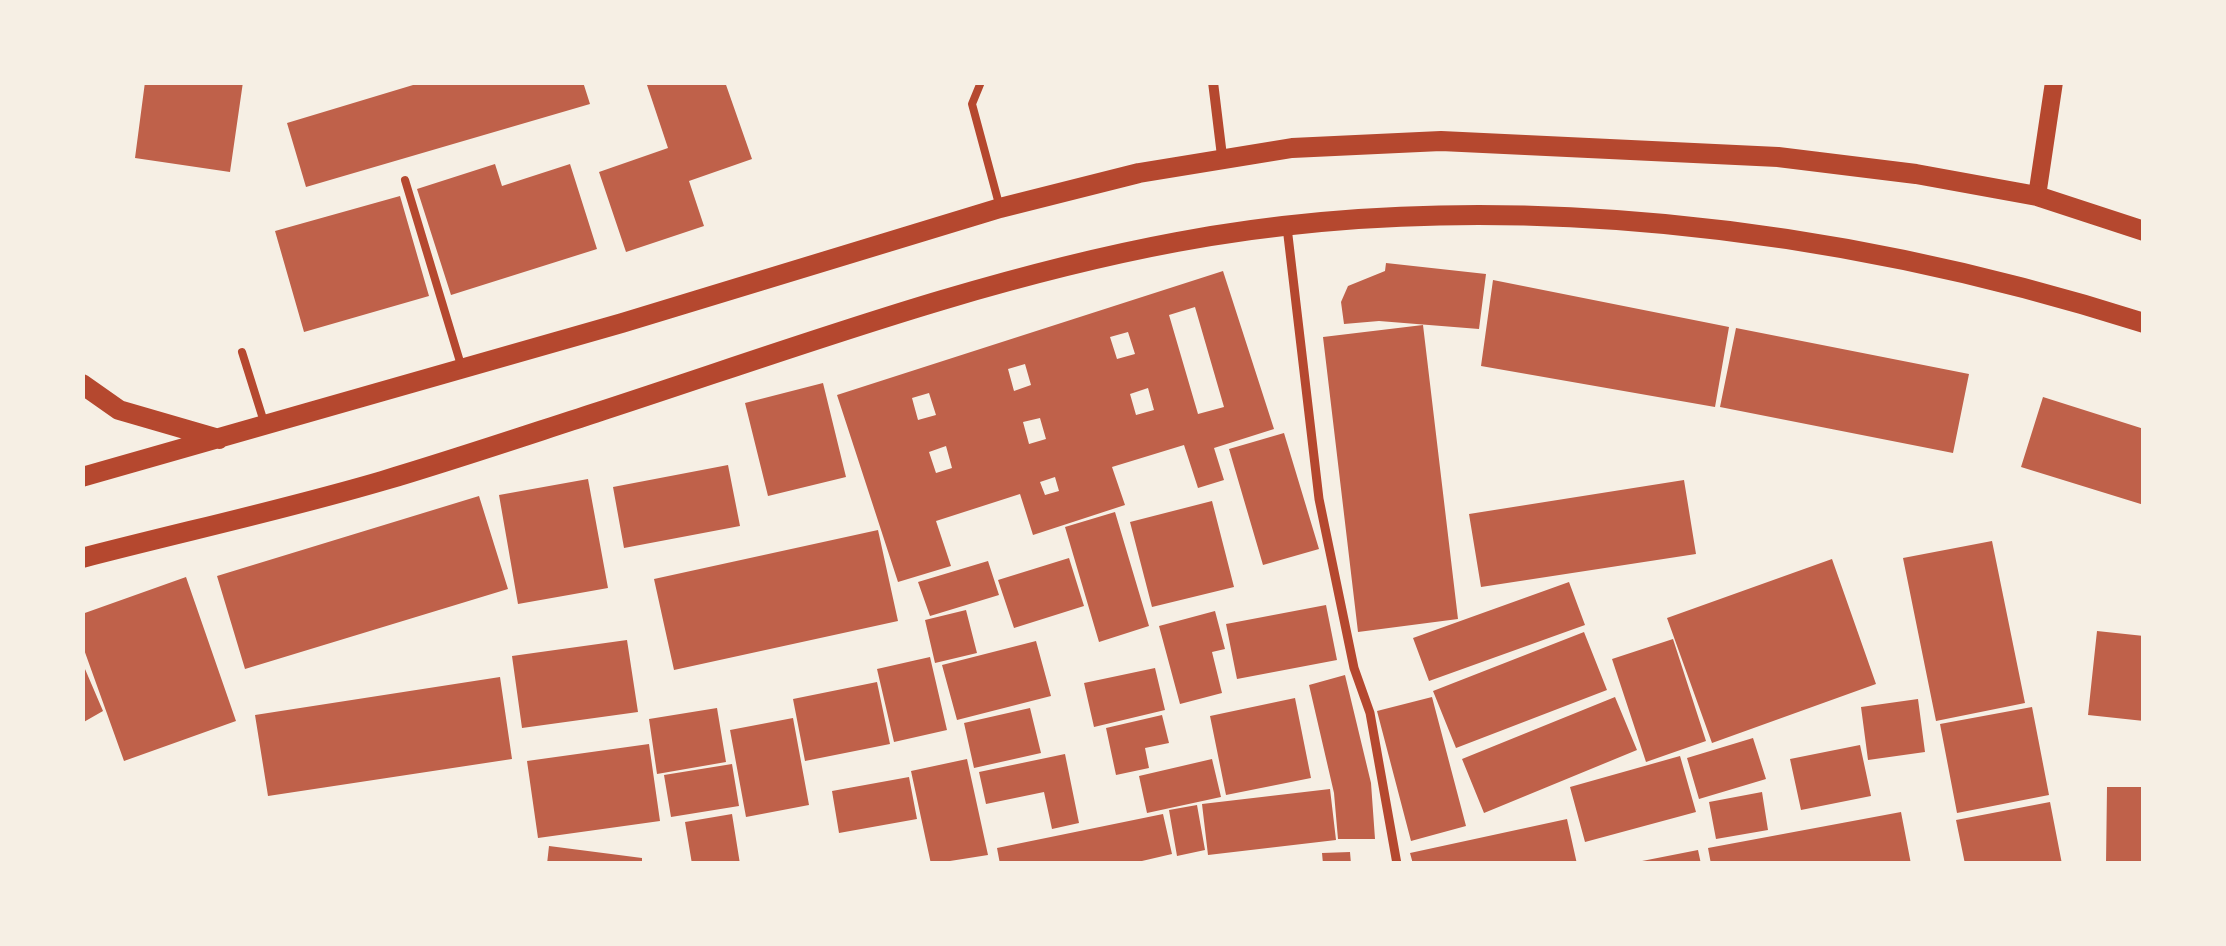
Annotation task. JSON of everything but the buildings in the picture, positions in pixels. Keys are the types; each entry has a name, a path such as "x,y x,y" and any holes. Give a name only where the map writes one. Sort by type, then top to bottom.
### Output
{"main road":[{"path":"82,477 220,440 1000,208 1222,156 1292,148 1442,141 1601,146 1798,160 2037,196 2144,230"},
{"path":"82,558 381,482 1032,275 1178,242 1287,226 1416,217 1674,224 1974,272 2144,323"},
{"path":"82,384 119,410 220,440"}],"street":[{"path":"1213,82 1222,156"},
{"path":"2037,196 2054,82"},
{"path":"1287,226 1319,499 1354,668 1370,713 1397,864"}],"lane":[{"path":"981,82 972,104 1000,208"},
{"path":"405,180 462,369"},
{"path":"242,352 265,426"}]}
